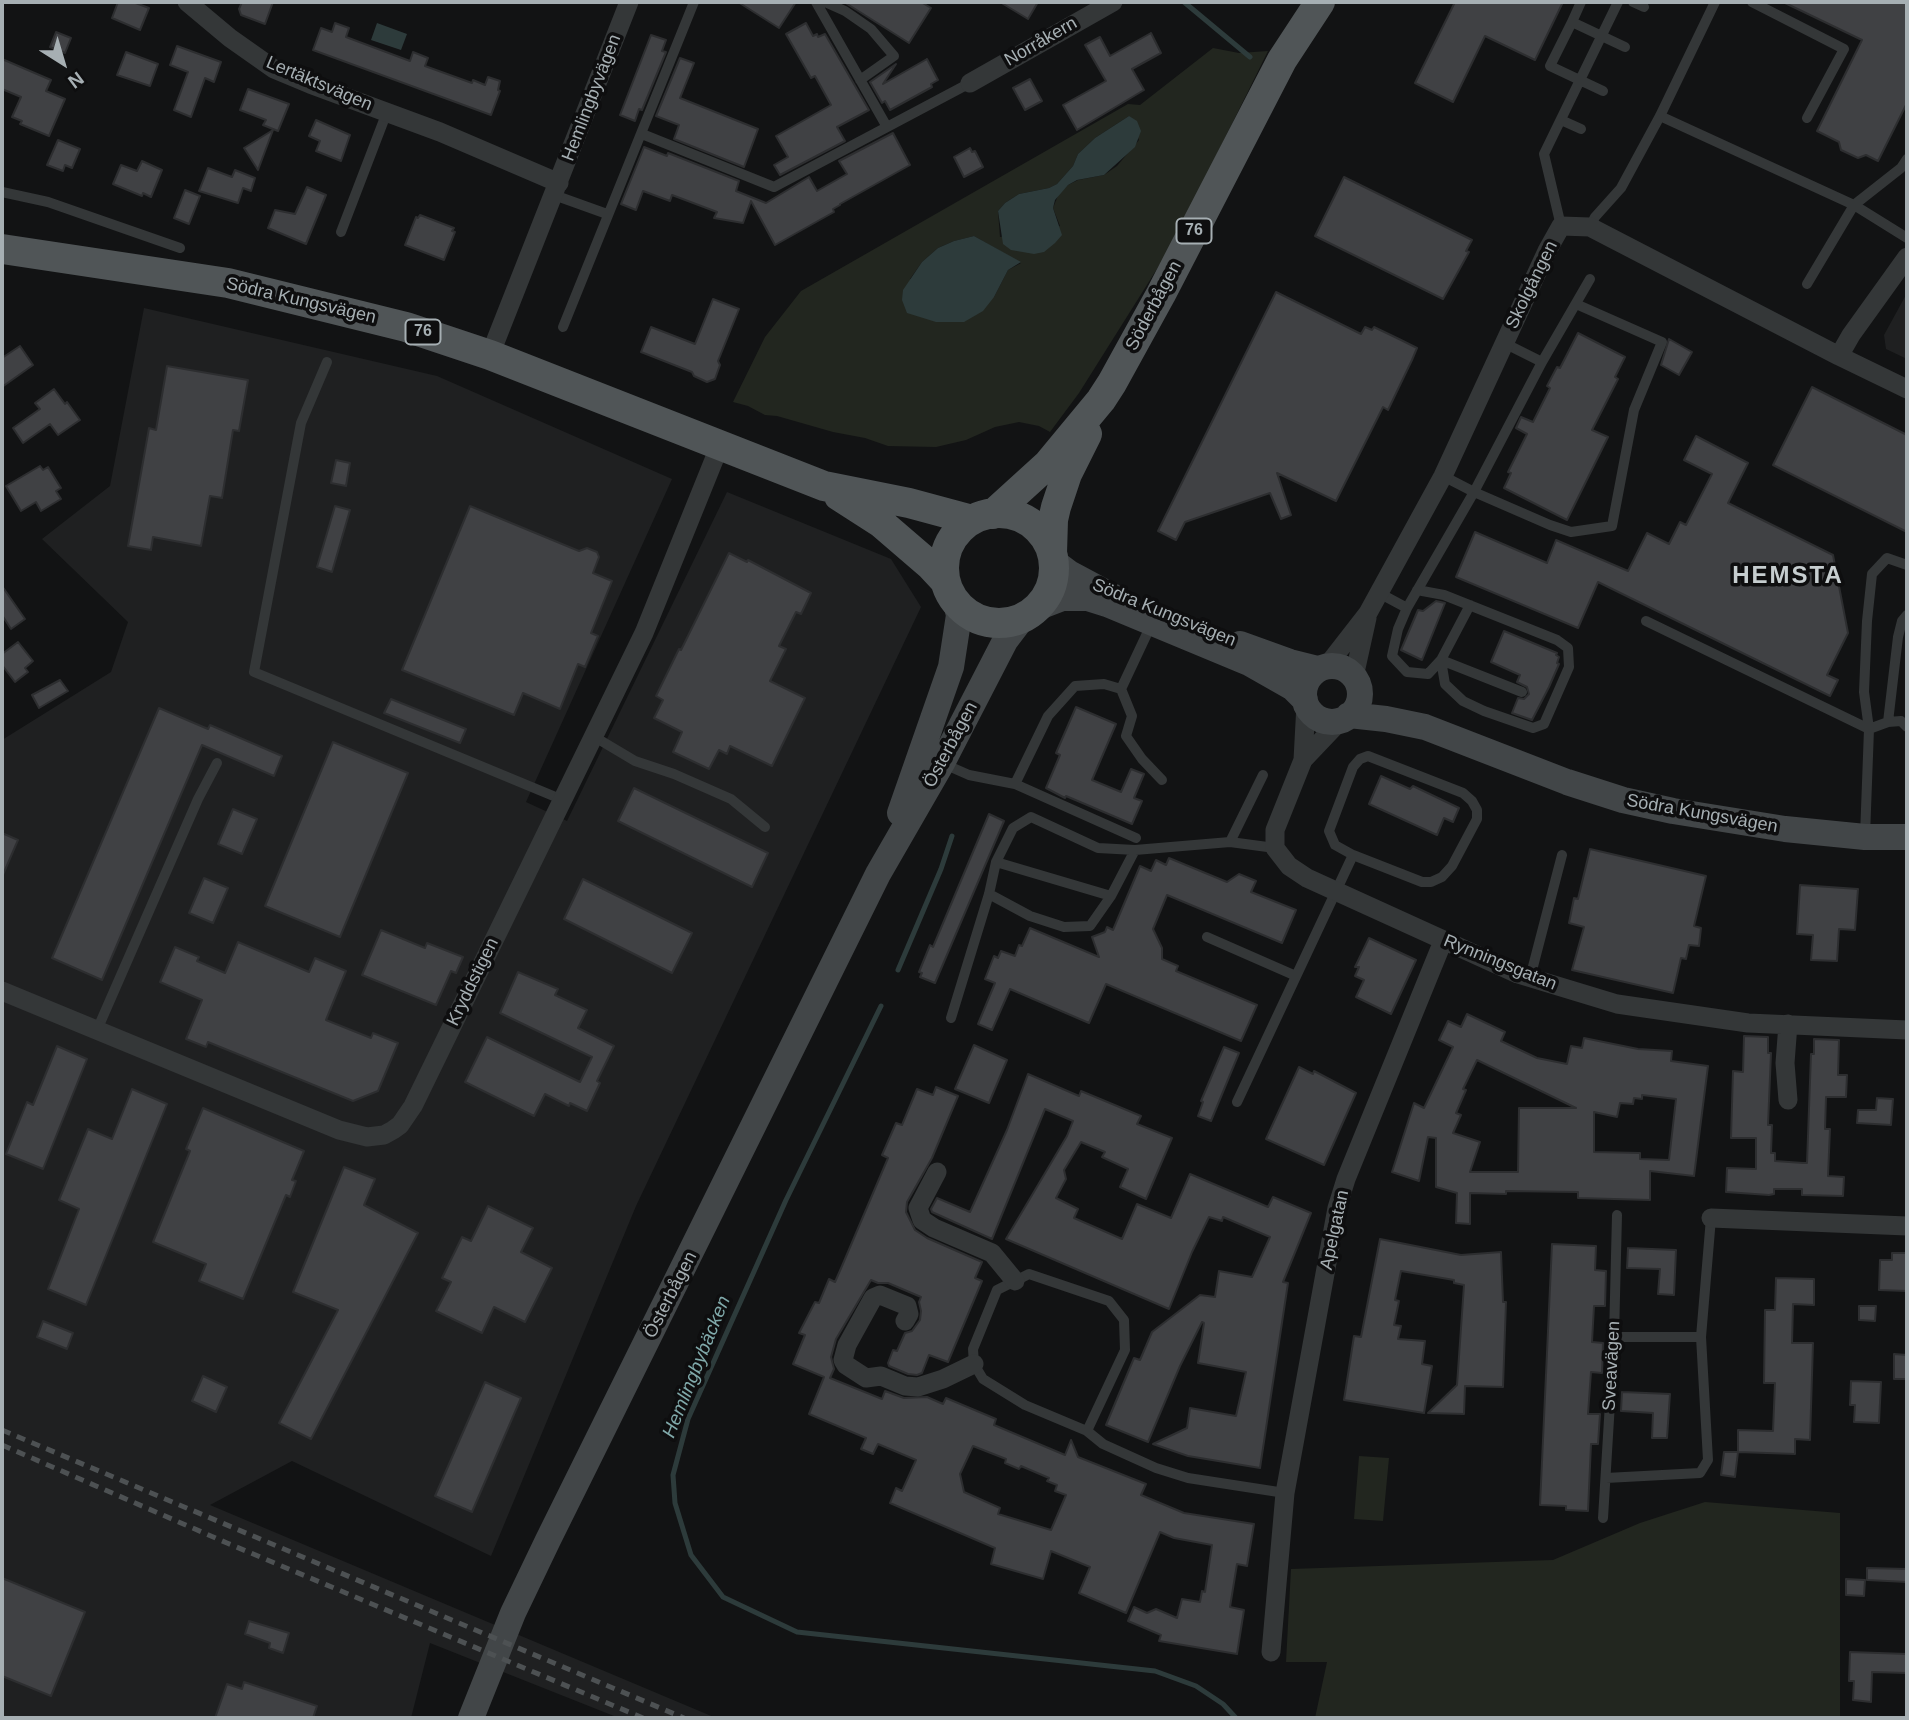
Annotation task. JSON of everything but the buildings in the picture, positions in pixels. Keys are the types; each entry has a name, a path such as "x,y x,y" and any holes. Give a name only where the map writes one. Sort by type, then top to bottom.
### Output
{"main road":[{"name":"Söderbågen","path":"1282,60 1302,2"},
{"name":"Söderbågen","path":"1053,557 1053,520 1056,507 1101,400 1161,294 1282,60 1320,2"},
{"name":"Södra Kungsvägen","path":"2,249 228,283 406,327 491,355 824,486 983,517"},
{"name":"Söderbågen","path":"983,517 1048,464 1101,400"},
{"name":"Södra Kungsvägen","path":"824,486 881,523 931,566 950,590"},
{"path":"1018,516 1032,523 1042,533 1053,557 1051,586 1030,612 999,622 973,616 950,590 943,566 945,552 952,538 983,517 1018,516"},
{"name":"Södra Kungsvägen","path":"1053,557 1069,573 1112,596 1290,662 1322,668"},
{"name":"Österbågen","path":"878,874 951,667 959,615 950,590"},
{"name":"Södra Kungsvägen","path":"1030,612 1062,598 1088,598 1249,663 1293,688 1306,702"},
{"name":"Österbågen","path":"471,1718 513,1613 548,1540 878,874 942,763 1005,641 1030,612"},
{"path":"1340,667 1356,680 1360,698 1356,708 1345,718 1322,720 1313,715 1306,702 1307,680 1322,668 1340,667"},
{"name":"Södra Kungsvägen","path":"1356,680 1372,696 1425,727 1567,782 1623,800 1693,815 1785,829 1865,837 1907,837"},
{"name":"Södra Kungsvägen","path":"1345,718 1386,719 1425,727"}],"street":[{"name":"Lertäktsvägen","path":"187,2 230,38 275,69 462,141 556,189"},
{"name":"Hemlingbyvägen","path":"491,355 629,2"},
{"name":"Norråkern","path":"970,83 1113,2"},
{"name":"Skolgången","path":"1322,668 1368,613 1443,476 1561,226 1590,227 1907,389"},
{"path":"1839,356 1907,257"},
{"name":"Kryddstigen","path":"2,991 339,1130 367,1137 384,1135 400,1125 412,1106 644,633 720,445"},
{"name":"Skolgången","path":"1356,680 1368,613"},
{"path":"1275,848 1275,830 1303,760 1306,702"},
{"path":"1303,760 1345,718"},
{"name":"Rynningsgatan","path":"1275,848 1289,866 1307,878 1443,941 1530,978 1617,1004 1748,1023 1907,1030"},
{"name":"Apelgatan","path":"1271,1652 1285,1493 1337,1208 1346,1179 1443,941"},
{"path":"1788,1024 1785,1063 1788,1100"},
{"path":"937,1172 918,1208 922,1220 934,1228 992,1253 1015,1281"},
{"path":"1711,1218 1907,1226"},
{"path":"905,1321 909,1314 907,1306 880,1295 873,1298 848,1345 843,1360 846,1365 866,1378 881,1376 905,1386 918,1387 974,1364"}],"lane":[{"path":"562,327 694,2"},
{"path":"816,2 887,127"},
{"path":"825,2 845,11 872,29 894,56 860,80"},
{"path":"1581,2 1550,66 1602,91"},
{"path":"1561,226 1545,154 1618,2"},
{"path":"1633,2 1644,7"},
{"path":"1590,227 1595,217 1621,188 1660,116 1715,2"},
{"path":"1752,2 1844,49 1807,118"},
{"path":"1572,22 1625,47"},
{"path":"642,134 774,187 970,83"},
{"name":"Lertäktsvägen","path":"341,232 387,112"},
{"path":"1660,116 1854,205 1907,237"},
{"path":"1561,120 1581,130"},
{"path":"1807,284 1854,205 1901,169 1907,159"},
{"path":"556,189 607,214"},
{"path":"2,192 48,202 180,248"},
{"path":"1470,605 1441,660 1428,674 1407,672 1392,656 1398,629 1417,590 1474,492 1542,362 1590,279"},
{"path":"1443,476 1474,492 1571,532 1612,526 1634,410 1662,342 1576,303"},
{"path":"1504,343 1542,362"},
{"path":"327,362 301,423 254,672 563,800"},
{"path":"1865,837 1870,729 1864,692 1872,574 1887,558 1907,565"},
{"path":"1417,590 1444,594 1557,640 1568,648 1569,667 1544,724 1533,728 1463,701 1446,684 1441,660"},
{"path":"1379,593 1408,608"},
{"path":"1888,722 1898,637 1902,621 1907,615"},
{"path":"1646,621 1870,729 1888,722 1901,722 1907,727"},
{"path":"1153,622 1121,689 1132,716 1126,736 1142,759 1162,780"},
{"path":"1441,660 1522,692"},
{"path":"1015,784 1048,716 1075,685 1104,684 1121,689"},
{"path":"593,736 635,761 674,774 731,799 765,827"},
{"path":"1368,756 1463,793 1477,810 1477,819 1452,866 1442,877 1431,882 1422,882 1353,855 1335,845 1329,831 1353,767 1360,759 1368,756"},
{"path":"97,1030 198,799 217,763"},
{"path":"942,763 969,775 1015,784 1136,838"},
{"path":"1230,842 1263,775"},
{"path":"951,1018 989,894 996,862 1013,828 1031,817 1098,848 1135,850 1230,842 1275,848"},
{"path":"989,894 1030,916 1064,927 1090,926 1111,896 1135,850"},
{"path":"1237,1102 1353,855"},
{"path":"1530,978 1562,855"},
{"path":"996,862 1111,896"},
{"path":"1207,937 1296,976"},
{"name":"Sveavägen","path":"1604,1518 1614,1336 1617,1215"},
{"path":"1606,1478 1700,1473 1708,1460 1701,1337 1711,1218"},
{"path":"1087,1431 1125,1350 1124,1320 1109,1301 1029,1274 997,1290 973,1349 974,1364 983,1379 1025,1405 1087,1431 1103,1444 1156,1468 1188,1478 1285,1493"},
{"path":"1614,1336 1701,1337"}],"shaded area":[{"path":"377,23 407,34 401,50 371,40"},
{"path":"1213,48 1239,53 1268,51 1172,245 1079,393 1050,432 1039,426 1019,422 995,427 966,440 936,447 888,446 865,438 765,415 733,402 765,337 801,291 1128,104 1140,105","holes":["1129,116 1139,140 1117,166 1104,175 1078,180 1059,193 1053,208 1060,226 1000,237 998,211 1005,203 1019,194 1057,184 1073,166 1078,154 1095,138","974,236 1021,263 1008,270 994,297 910,279 922,262 938,248"]},
{"path":"1129,116 1137,121 1141,131 1135,147 1104,175 1077,180 1068,185 1055,200 1053,208 1062,235 1055,243 1044,252 1034,254 1011,250 1003,244 998,211 1005,203 1019,194 1057,184 1073,166 1078,154 1095,138"},
{"path":"974,236 1021,262 1008,270 994,297 983,311 964,322 936,322 907,313 902,300 903,290 922,262 938,248"},
{"path":"1907,293 1907,359 1886,349 1884,335"},
{"path":"144,308 437,376 672,479 526,802 567,821 727,492 891,559 921,607 636,1206 491,1556 292,1461 210,1505 716,1718 619,1718 430,1643 411,1718 2,1718 2,740 111,672 128,622 42,539 110,486"},
{"path":"1359,1456 1389,1458 1383,1521 1354,1519"},
{"path":"1705,1502 1840,1513 1840,1718 1315,1718 1327,1662 1286,1662 1291,1569 1553,1560 1640,1523"}],"waterway":[{"name":"Hemlingbybäcken","path":"1184,2 1250,57"},
{"name":"Hemlingbybäcken","path":"898,970 941,869 952,836"},
{"name":"Hemlingbybäcken","path":"881,1006 786,1200 688,1419 673,1475 675,1503 691,1555 723,1597 797,1632 1155,1671 1196,1686 1223,1704 1236,1718"}],"railway":[{"path":"2,1430 684,1718"},
{"path":"2,1445 643,1718"}],"district":[{"name":"HEMSTA","path":"1788,576"}]}
